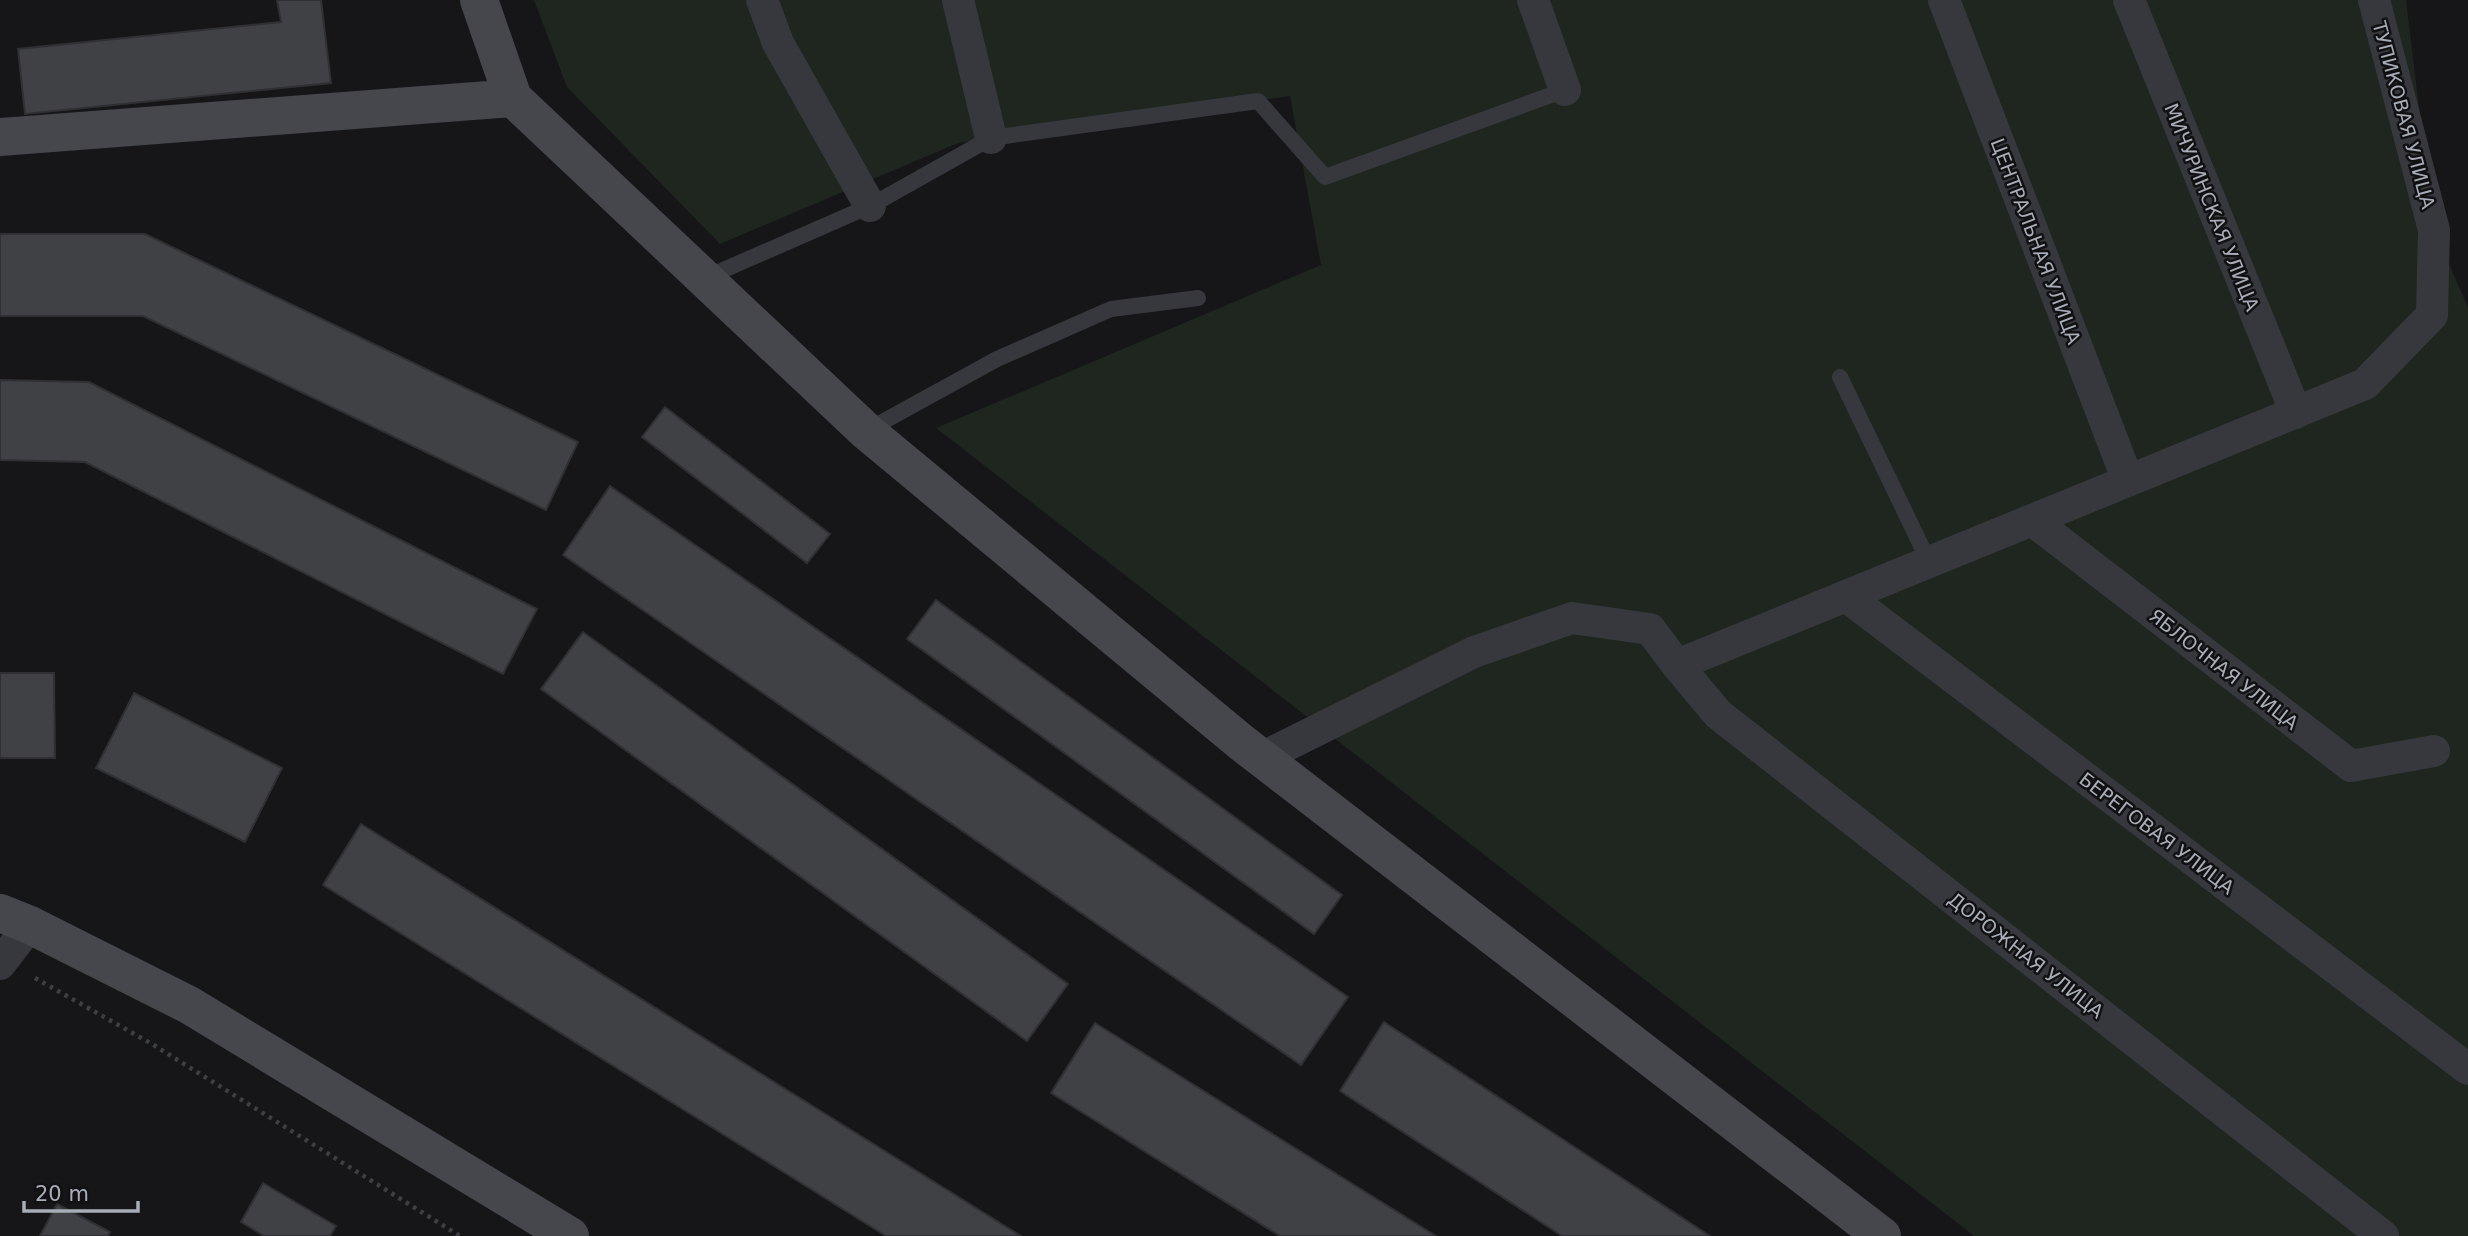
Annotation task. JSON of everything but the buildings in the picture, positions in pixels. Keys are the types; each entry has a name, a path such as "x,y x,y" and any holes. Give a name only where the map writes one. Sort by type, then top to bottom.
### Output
{"street":[{"path":"480,0 513,98 866,431 1261,758 1882,1236"},
{"path":"762,0 778,43 870,206"},
{"path":"958,0 991,138"},
{"path":"1533,0 1565,90"},
{"name":"ЦЕНТРАЛЬНАЯ УЛИЦА","path":"1944,0 2128,481"},
{"name":"МИЧУРИНСКАЯ УЛИЦА","path":"2129,0 2296,413"},
{"name":"ТУПИКОВАЯ УЛИЦА","path":"1677,665 2365,384 2432,315 2434,230 2374,0"},
{"path":"0,137 513,98"},
{"name":"ЯБЛОЧНАЯ УЛИЦА","path":"2032,520 2351,766 2434,751"},
{"name":"БЕРЕГОВАЯ УЛИЦА","path":"1846,596 2468,1069"},
{"name":"ДОРОЖНАЯ УЛИЦА","path":"1261,758 1474,652 1572,618 1650,629 1718,714 2383,1236"},
{"path":"1,962 15,919 189,1005 570,1236"}],"lane":[{"path":"705,278 870,206 991,138 1258,101 1325,177 1565,90"},
{"path":"866,431 997,359 1111,309 1198,298"},
{"path":"1840,377 1929,562"}],"path":[{"path":"1,962 152,1044 460,1236"}],"shaded area":[{"path":"534,0 2406,0 2434,230 2468,307 2468,1236 1974,1236 936,428 1321,265 1290,96 958,143 720,244 567,87"}]}
